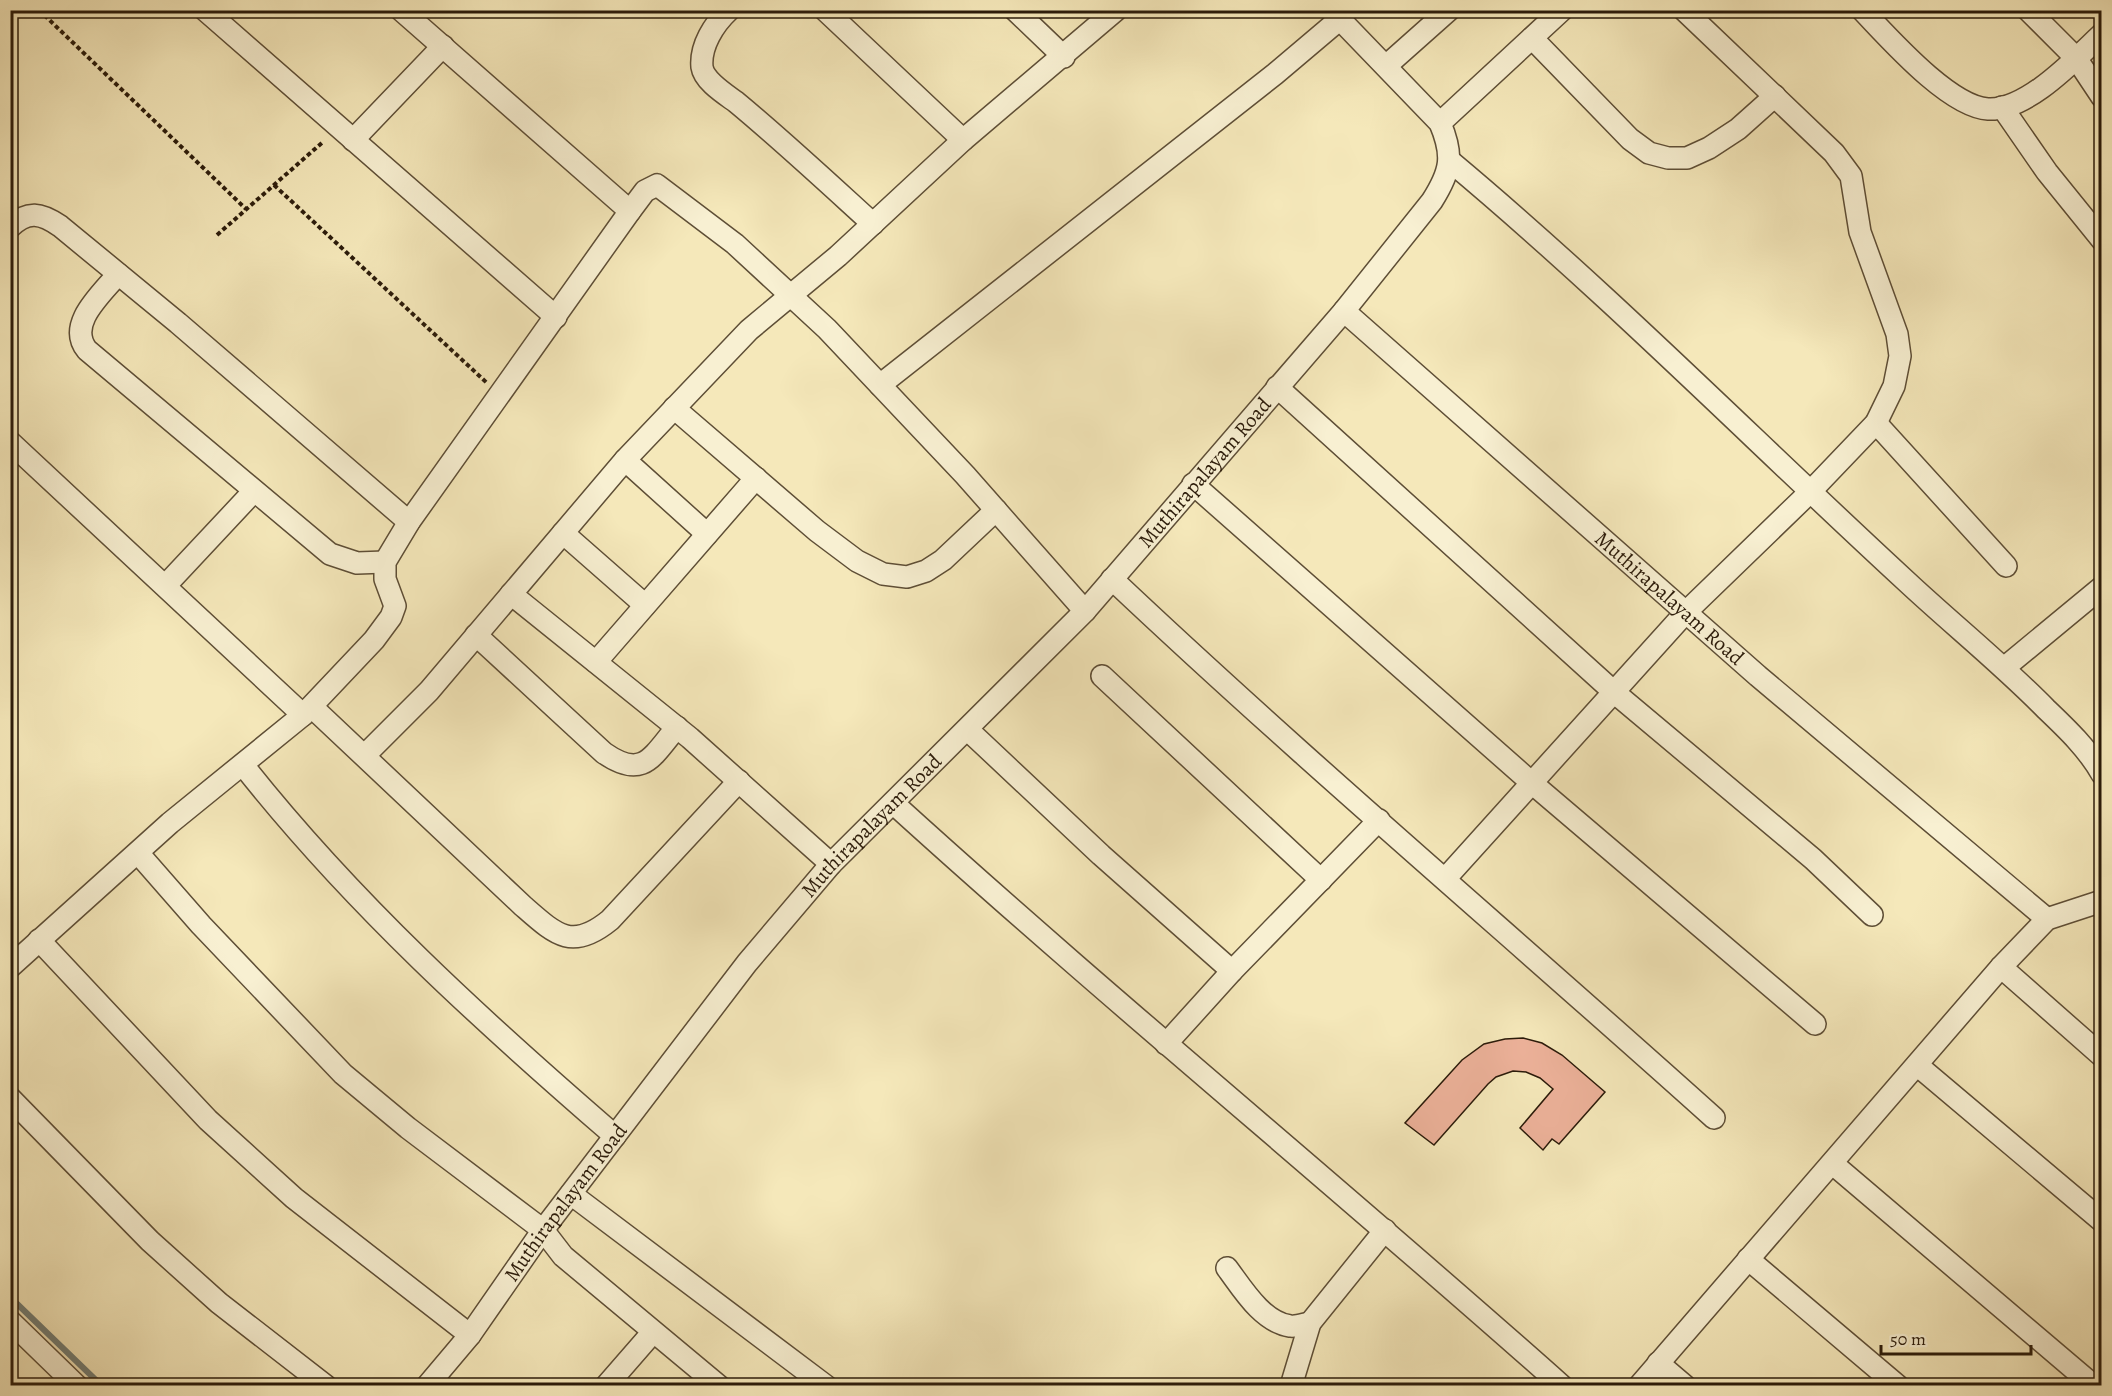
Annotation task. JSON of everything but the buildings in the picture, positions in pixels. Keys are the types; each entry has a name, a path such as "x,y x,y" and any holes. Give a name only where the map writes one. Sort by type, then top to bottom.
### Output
{"street":[{"path":"205,10 556,317"},
{"path":"400,10 630,211"},
{"path":"729,10 709,35 703,51 702,69 712,83 783,142 873,224"},
{"path":"825,10 963,140"},
{"path":"1015,10 1064,57"},
{"path":"365,755 429,691 625,460 749,330 873,224 963,140 1064,57 1116,10"},
{"path":"1386,66 1449,10"},
{"path":"1440,123 1562,10"},
{"path":"1445,879 1616,693 1686,612 1810,492 1876,423 1894,386 1900,356 1897,334 1860,232 1851,176 1834,153 1684,10"},
{"path":"1862,10 1911,60 1962,100 1989,109 2002,107 2032,93 2102,34"},
{"path":"2028,10 2076,58 2102,97"},
{"path":"880,385 1275,74 1336,15 1440,123 1449,144 1450,161 1444,183 1432,201 1344,311"},
{"path":"1532,38 1630,139 1649,153 1668,159 1688,158 1709,148 1738,129 1774,96"},
{"path":"354,141 443,46"},
{"path":"2002,107 2048,172 2102,240"},
{"path":"1450,161 1526,225 1615,306 1810,492 2004,668 2078,740 2100,769"},
{"path":"10,967 170,823 308,711 374,640 391,617 394,598 385,579 385,562 410,522 630,211 650,187 657,185 663,188 735,244 789,294 880,385 1086,611"},
{"path":"10,227 25,215 45,216 118,274 410,522"},
{"path":"118,274 84,317 80,342 330,554 357,563 385,562"},
{"name":"Muthirapalayam Road","path":"427,1386 470,1335 543,1230 747,963 831,864 1086,611 1344,311 1758,676 2047,919"},
{"path":"1277,387 1616,693 1813,859 1872,915"},
{"path":"674,408 857,561 883,574 907,578 926,571 943,560 996,510"},
{"path":"1876,423 2006,566"},
{"path":"10,442 308,711 365,755 523,906 542,922 572,938 585,937 610,920 739,781"},
{"path":"625,460 707,534"},
{"path":"596,662 756,478"},
{"path":"1193,484 1533,784 1815,1024"},
{"path":"166,585 254,490"},
{"path":"562,533 645,605"},
{"path":"1112,579 1265,723 1379,820 1714,1118"},
{"path":"2004,668 2102,587"},
{"path":"511,594 677,728 831,864"},
{"path":"476,635 617,762 631,767 640,765 651,757 677,728"},
{"path":"1102,676 1321,880"},
{"path":"968,730 1101,855 1232,972"},
{"path":"243,765 278,809 382,924 515,1049 615,1136"},
{"path":"893,803 1038,936 1385,1230 1562,1386"},
{"path":"1166,1044 1379,820"},
{"path":"138,853 201,925 342,1074 408,1128 543,1230 563,1256 719,1386"},
{"path":"1638,1386 1748,1258 1833,1164 2001,967 2047,919 2102,901"},
{"path":"39,940 208,1120 294,1198 470,1335"},
{"path":"2001,967 2102,1056"},
{"path":"1917,1065 2102,1221"},
{"path":"10,1098 150,1241 219,1303 326,1386"},
{"path":"1833,1164 2094,1386"},
{"path":"571,1194 826,1386"},
{"path":"1290,1386 1310,1323 1385,1230"},
{"path":"1748,1258 1898,1386"},
{"path":"1227,1268 1247,1295 1275,1320 1291,1326 1310,1323"},
{"path":"10,1321 77,1386"},
{"path":"606,1386 653,1332"},
{"path":"1658,1363 1685,1386"}],"path":[{"path":"39,10 246,209"},
{"path":"217,235 327,139"},
{"path":"274,185 494,389"}],"waterway":[{"path":"10,1297 102,1386"}]}
